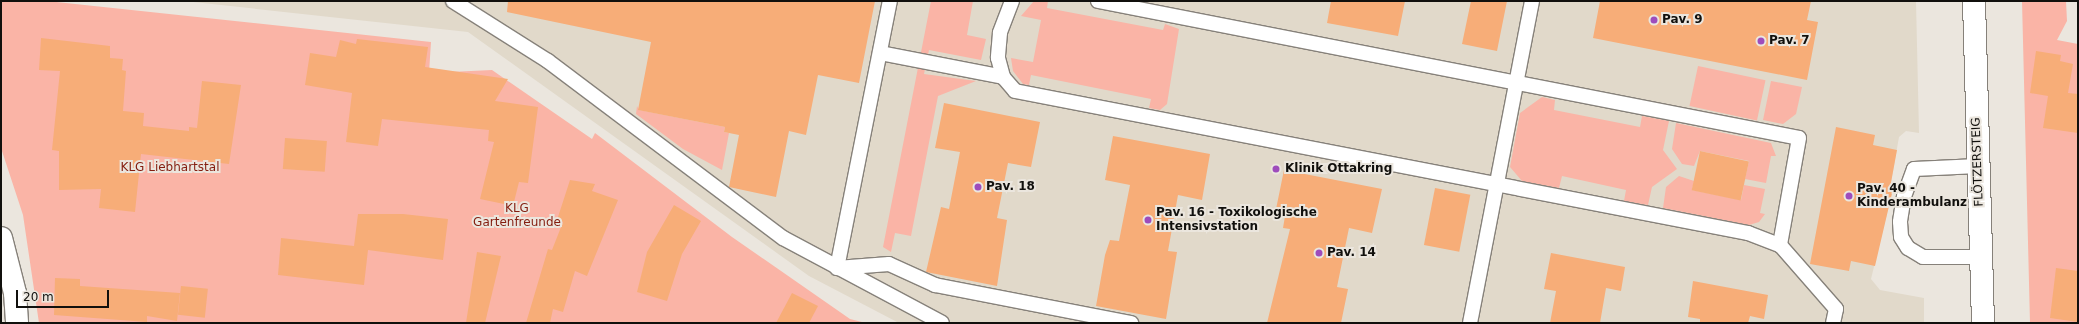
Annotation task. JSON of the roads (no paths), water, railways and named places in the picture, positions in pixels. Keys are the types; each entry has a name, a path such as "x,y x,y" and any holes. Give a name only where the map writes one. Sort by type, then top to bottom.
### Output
{"main road":[{"name":"FLÖTZERSTEIG","path":"1974,1 1983,323"},
{"path":"1,238 15,293 17,323"}],"lane":[{"path":"453,1 548,61 602,104 783,238 942,323"},
{"path":"837,268 890,1"},
{"path":"1012,1 1000,33 998,58 1003,77 1015,91 1748,233 1780,245 1836,309 1833,323"},
{"path":"1098,1 1517,81 1799,138 1780,245"},
{"path":"1470,323 1532,1"},
{"path":"880,53 1003,77"},
{"path":"1978,166 1914,169 1904,196 1900,222 1901,237 1908,248 1923,257 1981,257"},
{"path":"837,268 889,264 935,285 1131,323"}],"place":[{"name":"Pav. 9","path":"1654,20"},
{"name":"Pav. 7","path":"1761,41"},
{"name":"Klinik Ottakring","path":"1276,169"},
{"name":"Pav. 18","path":"978,187"},
{"name":"Pav. 40 - Kinderambulanz","path":"1849,196"},
{"name":"Pav. 16 - Toxikologische Intensivstation","path":"1148,220"},
{"name":"Pav. 14","path":"1319,253"}],"park label":[{"name":"KLG Liebhartstal","path":"170,168"},
{"name":"KLG Gartenfreunde","path":"517,216"}]}
